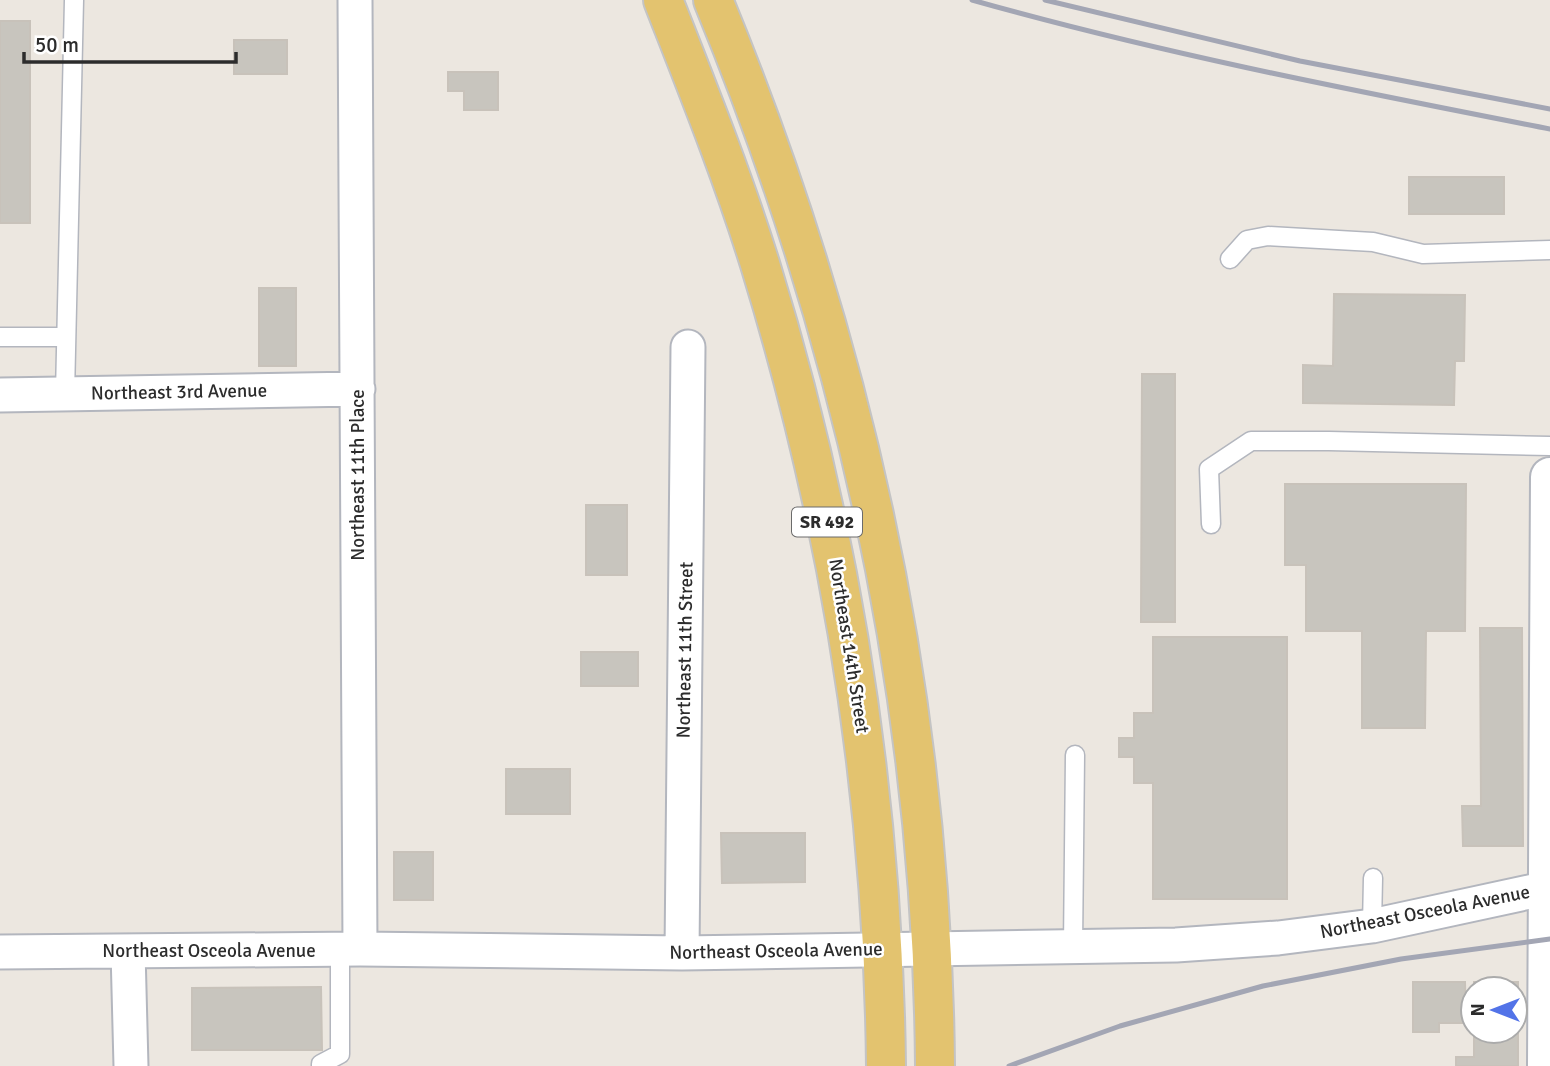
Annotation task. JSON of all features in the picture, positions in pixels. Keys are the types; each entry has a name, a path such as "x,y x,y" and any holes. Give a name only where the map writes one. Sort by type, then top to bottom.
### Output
{"main road":[{"name":"Northeast 14th Street","path":"663,0 732,178 760,264 825,508 862,721 883,950 886,1066"},
{"name":"SR 492","path":"713,0 753,97 793,209 828,323 863,458 908,700 926,864 935,1066"}],"street":[{"name":"Northeast 11th Place","path":"350,950 358,389 355,0"},
{"name":"Northeast 11th Street","path":"682,953 688,347"},
{"name":"Northeast 3rd Avenue","path":"0,395 358,389"},
{"path":"1547,1066 1550,478"},
{"name":"Northeast Osceola Avenue","path":"0,952 350,950 682,953 1176,944 1278,937 1372,926 1548,888"},
{"path":"128,951 131,1066"}],"lane":[{"path":"65,394 74,0"},
{"path":"1230,259 1247,240 1268,236 1373,242 1423,254 1550,250"},
{"path":"0,337 66,337"},
{"path":"1211,524 1209,469 1251,441 1550,446"},
{"path":"1073,947 1075,755"},
{"path":"1372,926 1373,878"},
{"path":"321,1066 321,1063 340,1054 350,950"}],"building":[{"path":"0,21 30,21 30,223 0,223"},
{"path":"234,40 287,40 287,74 234,74"},
{"path":"448,72 498,72 498,110 464,110 464,91 448,91"},
{"path":"1409,177 1504,177 1504,214 1409,214"},
{"path":"259,288 296,288 296,366 259,366"},
{"path":"1334,294 1465,295 1464,361 1455,361 1454,405 1303,403 1303,365 1333,366"},
{"path":"1142,374 1175,374 1175,622 1141,622"},
{"path":"1285,484 1466,484 1465,631 1426,631 1425,728 1362,728 1362,631 1306,631 1306,565 1285,565"},
{"path":"586,505 627,505 627,575 586,575"},
{"path":"1480,628 1522,628 1523,846 1463,846 1462,806 1481,806"},
{"path":"1153,637 1287,637 1287,899 1153,899 1153,783 1134,783 1134,757 1119,757 1119,738 1134,738 1134,713 1153,713"},
{"path":"581,652 638,652 638,686 581,686"},
{"path":"506,769 570,769 570,814 506,814"},
{"path":"721,833 805,833 805,882 722,883"},
{"path":"394,852 433,852 433,900 394,900"},
{"path":"1413,982 1459,982 1459,1023 1439,1023 1439,1032 1413,1032"},
{"path":"321,987 322,1050 192,1050 192,988"},
{"path":"1474,1045 1518,1045 1518,1066 1456,1066 1456,1057 1474,1057"}],"railway":[{"path":"972,0 1188,55 1550,129"},
{"path":"1045,0 1300,61 1550,109"},
{"path":"1009,1066 1120,1026 1263,986 1401,959 1550,939"}]}
